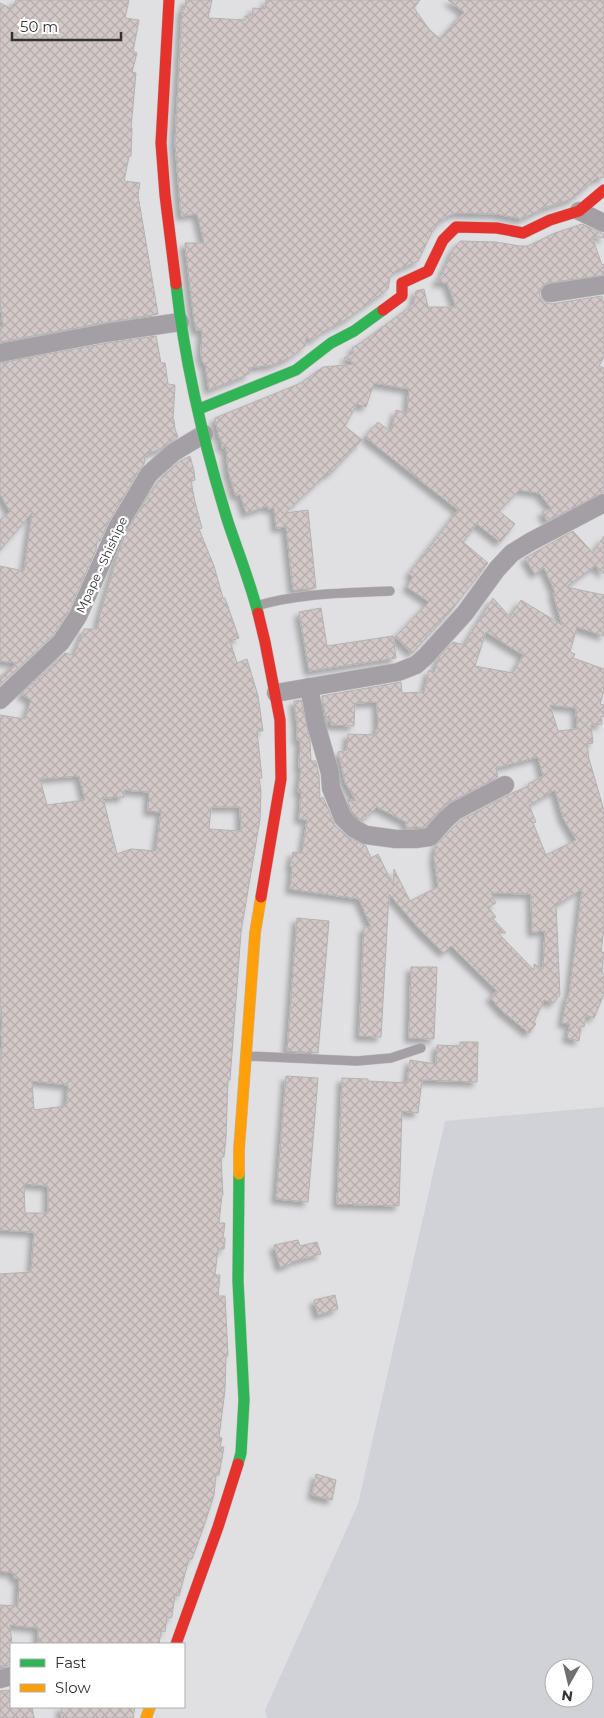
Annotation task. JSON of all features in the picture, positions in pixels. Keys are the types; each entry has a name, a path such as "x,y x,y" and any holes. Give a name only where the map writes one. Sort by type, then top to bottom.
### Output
{"street":[{"path":"170,0 161,143 165,195 180,322 204,434 228,521 256,606 276,693 280,720 281,778 255,933 239,1150 238,1281 244,1400 241,1453 218,1527 176,1643"},
{"path":"199,409 296,370 331,343 360,327 379,311 402,296 402,283 426,272 440,243 456,227 497,228 524,233 550,220 579,211 604,190"},
{"path":"579,211 604,223"},
{"path":"550,293 604,285"},
{"path":"0,353 180,322"},
{"name":"Mpape - Shishipe","path":"0,700 61,642 78,616 117,528 149,474 174,452 204,434"},
{"path":"276,693 398,672 416,666 465,613 512,553 604,503"},
{"path":"309,687 316,724 330,773 331,788 343,818 353,828 366,835 396,839 430,837 455,811 505,785"}],"lane":[{"path":"256,606 281,599 338,593 390,591"},
{"path":"246,1056 357,1061 391,1058 422,1048"}],"shaded area":[{"path":"604,1107 604,1718 267,1718 265,1710 358,1504 445,1121"}],"building":[{"path":"16,0 129,0 125,18 139,20 133,51 137,53 132,72 136,73 131,128 131,156 129,156 124,181 140,183 138,195 158,314 0,342 0,327 3,326 0,301 0,3 12,9"},
{"path":"186,0 212,0 208,18 245,20 245,16 252,16 253,8 265,9 266,0 420,0 414,8 429,29 440,39 464,12 448,0 604,0 604,177 595,179 572,199 544,208 521,219 497,214 456,213 448,216 432,232 418,261 395,271 390,277 388,289 347,319 324,331 313,340 306,338 305,346 289,358 272,365 249,368 249,374 209,390 205,363 203,363 201,355 202,330 196,330 194,320 185,245 185,243 204,243 197,214 181,216 175,143 182,9 184,10"},
{"path":"582,224 604,234 604,238 592,236 602,265 604,264 604,275 548,283 543,285 539,294 542,300 551,304 602,296 604,304 604,356 599,366 604,368 604,492 547,521 542,512 551,508 539,493 519,490 499,511 515,524 500,542 477,524 463,542 488,563 450,612 412,653 395,637 429,602 407,587 413,577 409,574 458,510 365,437 378,422 391,432 396,410 407,413 409,389 374,383 366,407 357,404 345,426 362,440 330,474 328,473 285,513 308,510 316,588 293,590 286,527 276,528 274,508 268,509 268,506 246,513 240,494 236,496 234,491 228,470 226,447 222,448 221,437 219,438 215,418 301,383 323,367 356,364 344,358 354,353 352,348 410,307 414,302 416,291 424,289 428,307 456,307 447,283 436,282 460,241 496,242 528,246 555,233"},
{"path":"156,336 161,363 165,363 168,384 175,385 173,420 178,437 162,449 148,453 148,457 145,457 144,464 108,523 100,541 97,541 96,550 69,611 53,635 0,685 0,677 17,663 0,661 0,566 24,571 32,513 0,550 0,520 10,512 0,494 0,363"},
{"path":"190,456 195,480 191,481 202,528 199,529 239,638 230,641 237,663 247,659 258,696 263,731 257,731 262,778 259,778 261,791 260,819 241,932 230,1080 228,1080 226,1137 224,1157 221,1157 223,1195 219,1223 225,1223 223,1238 225,1238 225,1241 224,1249 218,1249 215,1275 220,1275 218,1296 225,1296 228,1356 226,1357 225,1390 219,1437 222,1438 220,1447 224,1447 219,1475 216,1475 214,1495 205,1523 192,1559 189,1559 179,1596 175,1595 172,1616 171,1618 167,1617 165,1632 161,1631 159,1643 38,1643 38,1628 10,1625 12,1643 10,1643 10,1665 0,1666 0,1605 18,1606 19,1578 14,1578 14,1573 0,1571 0,1274 31,1272 34,1232 0,1230 0,1058 2,1038 0,1032 2,1031 0,1005 0,715 25,719 31,700 21,694 65,653 74,655 84,629 98,628 99,618 118,553 126,533 146,499 163,476 180,461","holes":["79,776 85,800 47,805 40,779","124,790 149,792 148,811 161,812 156,851 131,849 117,854 103,798 124,797","211,807 240,807 241,831 209,829","32,1081 68,1085 66,1106 34,1110","24,1184 48,1186 48,1213 25,1213"]},
{"path":"573,531 593,553 604,536 604,574 595,566 566,587 604,595 604,636 577,627 570,652 575,654 573,658 604,669 604,691 600,704 604,705 604,717 601,716 602,724 591,725 593,743 587,744 589,759 604,810 604,929 601,952 604,952 602,973 604,974 604,994 594,1018 586,1015 584,1027 581,1026 579,1041 567,1038 570,1024 562,1023 567,996 569,996 582,889 556,905 560,995 553,1003 544,1000 534,1022 536,1024 529,1033 501,1010 490,997 497,991 451,946 444,953 421,931 389,894 381,1037 359,1036 364,927 371,927 359,899 290,889 292,867 290,866 293,852 302,853 307,820 299,819 301,792 298,792 301,768 299,768 300,740 297,740 294,701 301,700 310,740 311,761 316,761 319,775 320,799 323,797 335,825 348,837 366,846 371,858 378,854 393,885 394,869 410,901 438,887 434,858 436,845 461,820 529,786 528,784 543,776 538,757 496,768 498,777 448,803 425,827 406,828 406,822 377,807 362,821 352,812 347,799 356,801 345,782 338,752 347,750 348,734 376,735 376,729 378,729 377,702 355,703 354,726 331,725 329,715 327,725 322,696 401,682 402,693 424,692 429,670 434,672 439,657 453,642 464,645 493,598 510,617 521,600 562,625 553,593 555,592 544,568 535,574 525,558","holes":["486,632 523,655 513,673 475,666","550,705 576,708 577,729 558,731","555,790 563,818 576,840 546,855 533,823 536,822 529,805","491,893 531,894 532,932 545,931 543,969 534,964 534,970 498,933 506,933 493,919 496,917 488,907 496,903"]},
{"path":"321,608 327,646 393,636 396,658 309,671 299,612"},
{"path":"297,918 329,921 318,1053 287,1051"},
{"path":"411,967 437,967 434,1039 409,1038"},
{"path":"460,1042 478,1042 477,1082 422,1080 418,1113 402,1111 399,1206 337,1204 342,1078 407,1083 410,1060 436,1064 437,1045 460,1046"},
{"path":"286,1076 318,1078 308,1202 276,1199"},
{"path":"298,1240 300,1246 317,1242 321,1254 280,1267 274,1245"},
{"path":"335,1295 338,1309 318,1315 314,1300"},
{"path":"316,1474 336,1480 332,1500 312,1495"},
{"path":"10,1690 10,1708 32,1708 34,1718 0,1718 0,1691"},
{"path":"61,1708 135,1708 133,1718 61,1718"}],"traffic: fast":[{"path":"176,284 190,374 203,434 228,522 258,613"},
{"path":"199,409 296,370 331,343 354,331 383,310"},
{"path":"238,1464 241,1453 244,1400 238,1281 239,1174"}],"traffic: slow":[{"path":"239,1174 239,1150 255,933 261,897"},
{"path":"146,1718 150,1708"}],"traffic: jam":[{"path":"169,0 161,143 165,195 176,284"},
{"path":"383,310 402,296 402,283 428,271 443,240 456,227 497,228 523,233 550,220 579,211 604,190"},
{"path":"258,613 280,720 281,779 261,897"},
{"path":"176,1643 218,1527 238,1464"}]}
